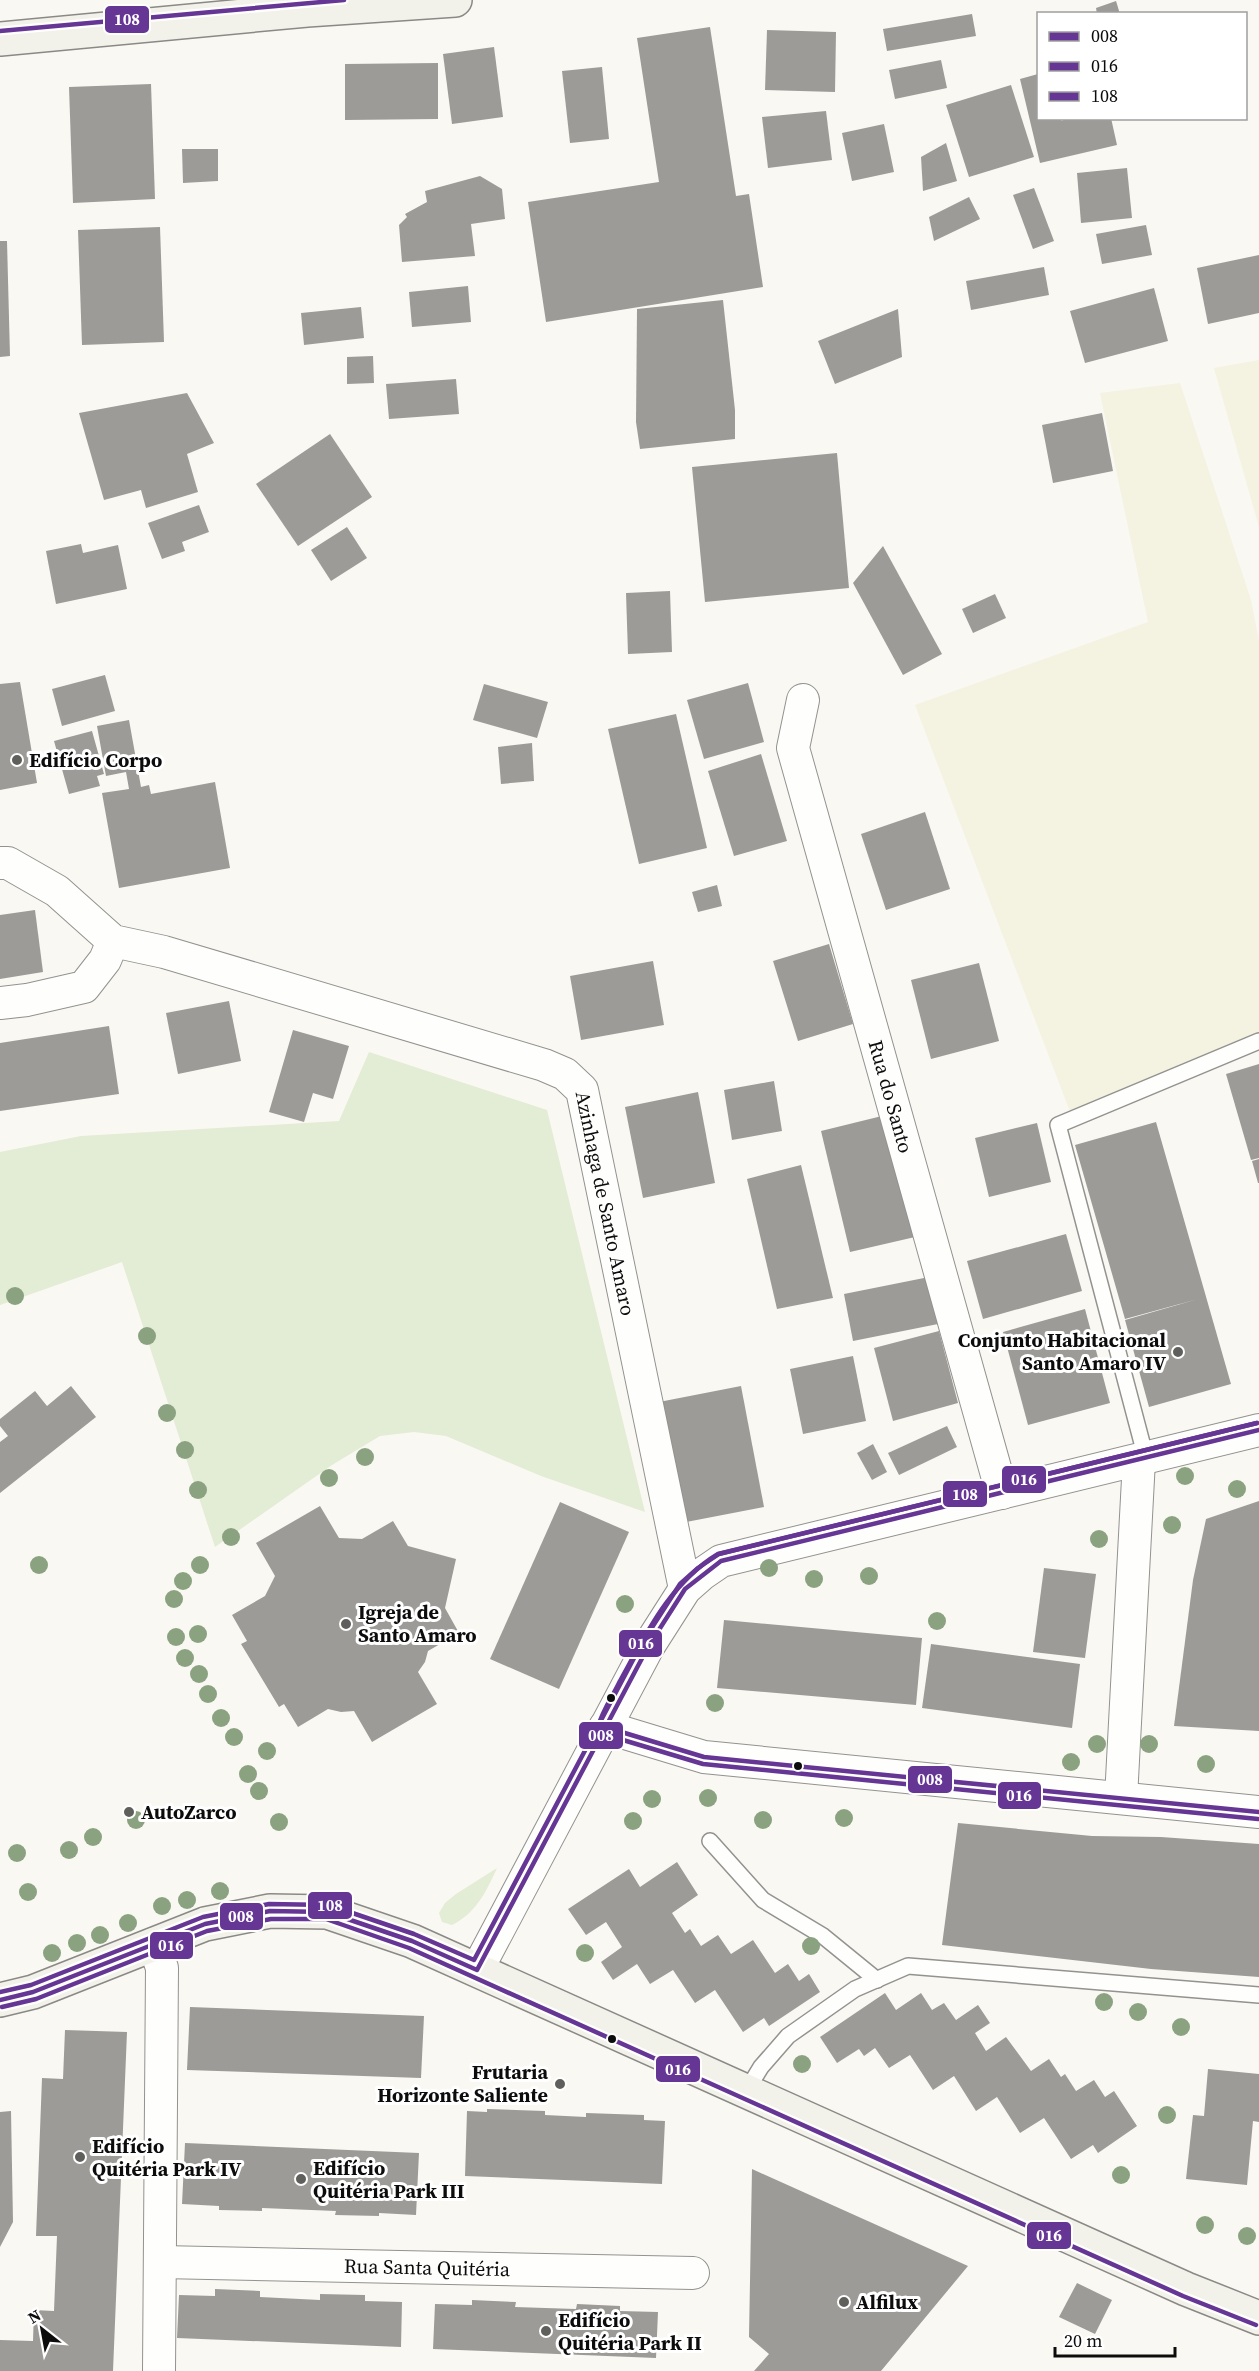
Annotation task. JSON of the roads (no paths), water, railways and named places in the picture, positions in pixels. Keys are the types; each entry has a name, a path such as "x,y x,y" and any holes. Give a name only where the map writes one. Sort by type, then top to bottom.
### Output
{"street":[{"path":"0,39 307,10 455,0"},
{"name":"Rua do Santo","path":"803,700 793,748 1002,1493"},
{"name":"Azinhaga de Santo Amaro","path":"0,862 8,863 57,891 113,941 164,952 544,1065 565,1074 582,1090 685,1589"},
{"path":"0,1003 27,1000 84,987 105,960 113,941"},
{"path":"477,1970 648,1647 685,1589 702,1574 721,1561 1259,1430"},
{"path":"1121,1798 1142,1459"},
{"path":"605,1727 704,1757 1259,1812"},
{"path":"0,2000 33,1992 205,1924 270,1911 327,1912 412,1941 1186,2289 1259,2318"},
{"path":"154,1944 162,1968 159,2371"},
{"name":"Rua Santa Quitéria","path":"161,2262 693,2273"}],"lane":[{"path":"1142,1459 1058,1125 1259,1041"},
{"path":"710,1841 763,1900 822,1936 877,1980"},
{"path":"747,2090 761,2067 788,2036 855,1989 908,1966 1259,1995"}],"place":[{"name":"Edifício Corpo","path":"17,760"},
{"name":"Conjunto Habitacional Santo Amaro IV","path":"1178,1352"},
{"name":"Igreja de Santo Amaro","path":"346,1624"},
{"name":"AutoZarco","path":"129,1812"},
{"name":"Frutaria Horizonte Saliente","path":"560,2084"},
{"name":"Edifício Quitéria Park IV","path":"80,2157"},
{"name":"Edifício Quitéria Park III","path":"301,2179"},
{"name":"Alfilux","path":"844,2302"},
{"name":"Edifício Quitéria Park II","path":"546,2331"}]}
